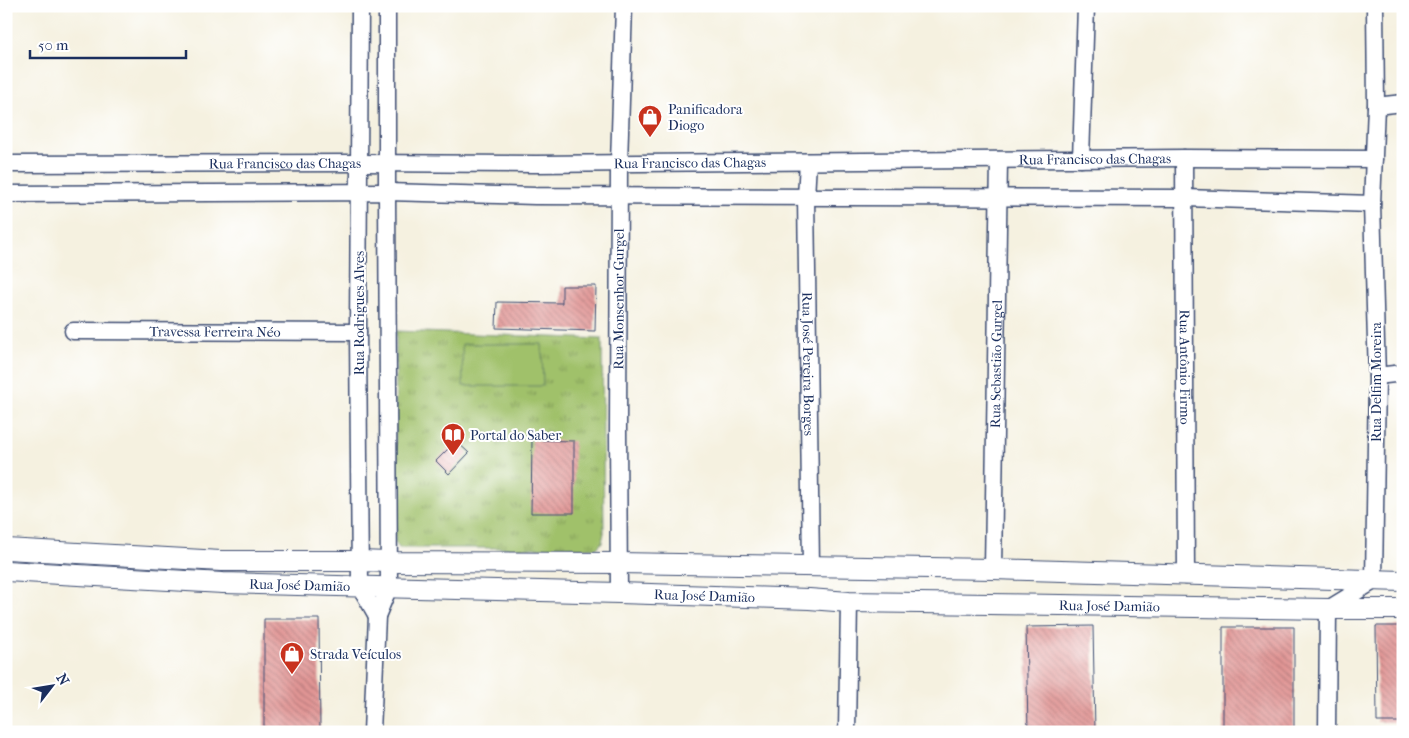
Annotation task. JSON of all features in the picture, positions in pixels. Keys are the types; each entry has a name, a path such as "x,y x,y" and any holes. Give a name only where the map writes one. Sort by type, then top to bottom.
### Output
{"street":[{"name":"Rua Rodrigues Alves","path":"360,6 358,332 360,586 377,616"},
{"name":"Rua Rodrigues Alves","path":"372,732 377,616 389,587 387,6"},
{"name":"Rua Monsenhor Gurgel","path":"619,593 619,163 624,6"},
{"path":"1081,159 1086,6"},
{"name":"Rua Delfim Moreira","path":"1374,581 1377,376 1372,204 1376,106 1375,6"},
{"path":"1376,106 1403,102"},
{"name":"Rua Francisco das Chagas","path":"6,164 619,163 1184,158 1374,160"},
{"name":"Rua Antônio Firmo","path":"1184,158 1186,576"},
{"name":"Rua Sebastião Gurgel","path":"993,568 999,160"},
{"name":"Rua José Pereira Borges","path":"808,162 806,197 811,566"},
{"path":"6,194 387,192 620,196 1185,198 1372,204"},
{"name":"Travessa Ferreira Néo","path":"74,331 358,332"},
{"path":"1377,376 1403,373"},
{"name":"Rua José Damião","path":"6,549 221,561 618,563 993,568 1186,576 1403,581"},
{"name":"Rua José Damião","path":"6,571 223,583 619,593 849,602 1403,609"},
{"path":"1072,572 1072,605"},
{"path":"1327,732 1328,609 1374,581"},
{"path":"847,732 849,602"}],"green space":[{"path":"396,331 602,339 604,533 602,542 597,548 399,548 395,542"},
{"path":"462,344 542,344 543,386 463,386"}],"building":[{"path":"562,286 596,286 595,331 496,328 497,302 562,303"},
{"path":"532,440 574,441 574,513 531,513"},
{"name":"Portal do Saber","path":"456,441 469,453 449,474 436,461"},
{"name":"Strada Veículos","path":"264,619 319,619 320,732 264,732"},
{"path":"1093,626 1095,732 1028,732 1026,627"},
{"path":"1376,626 1403,626 1403,722 1377,722"},
{"path":"1223,627 1294,627 1294,732 1223,732"}],"place":[{"name":"Panificadora Diogo","path":"650,138"},
{"name":"Portal do Saber","path":"453,456"},
{"name":"Strada Veículos","path":"292,675"}]}
